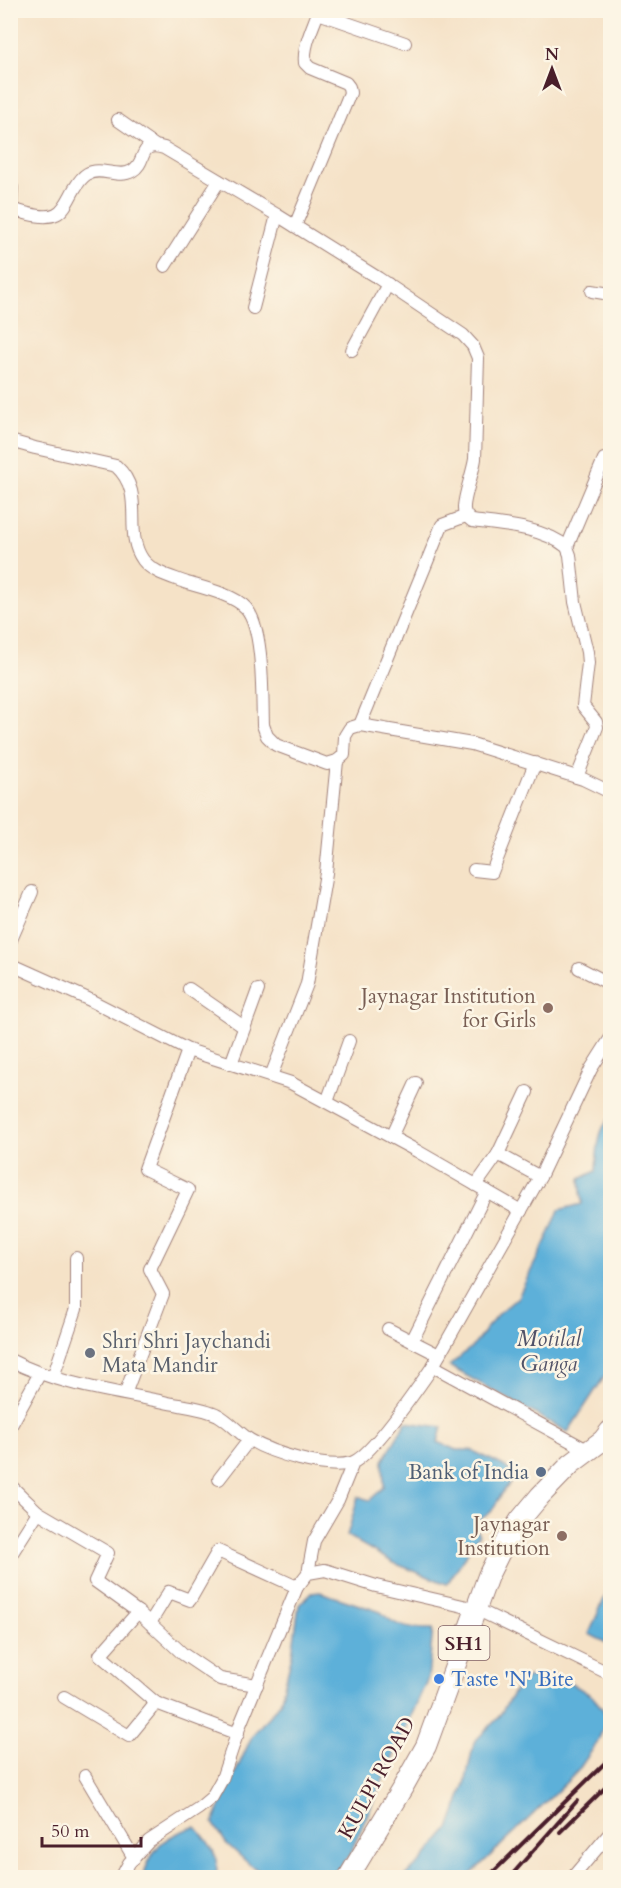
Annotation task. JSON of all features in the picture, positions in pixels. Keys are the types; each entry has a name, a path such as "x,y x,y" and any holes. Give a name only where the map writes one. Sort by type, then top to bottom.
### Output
{"main road":[{"name":"KULPI ROAD","path":"348,1878 426,1746 488,1576 502,1548 520,1520 571,1464 610,1432"}],"street":[{"path":"295,226 350,93 350,87 346,83 310,68 305,63 306,46 318,12 405,43"},
{"path":"118,120 154,145 174,153 388,284 463,335 473,346 478,358 475,459 474,471 463,508 466,516 472,521 517,527 549,536 567,547 577,610 587,652 588,663 583,706 596,722 597,727 578,777"},
{"path":"10,184 12,188 11,210 47,216 57,214 80,180 87,174 95,172 129,173 139,167 144,151 154,145"},
{"path":"165,266 219,181"},
{"path":"253,308 277,215"},
{"path":"351,350 388,284"},
{"path":"592,291 610,294"},
{"path":"10,441 116,466 125,474 132,489 136,548 144,561 160,573 229,597 246,607 255,622 259,644 263,725 267,736 276,745 327,764 337,761 344,755 345,736 350,728 360,725 472,744 578,777 610,792"},
{"path":"567,547 604,459 610,463"},
{"path":"360,725 442,525 466,516"},
{"path":"272,1076 307,984 326,873 337,761"},
{"path":"474,870 492,872 535,764"},
{"path":"10,942 32,892"},
{"path":"10,964 88,999 188,1050 291,1083 521,1211"},
{"path":"579,968 610,984"},
{"path":"189,989 244,1027"},
{"path":"231,1064 258,990"},
{"path":"10,1360 71,1383 216,1415 249,1440 274,1452 339,1466 353,1463 366,1455 436,1361 540,1177 591,1069 610,1040"},
{"path":"327,1102 349,1041"},
{"path":"125,1394 163,1294 150,1269 189,1190 145,1169 188,1050"},
{"path":"391,1137 417,1083"},
{"path":"412,1341 527,1092"},
{"path":"498,1154 540,1177"},
{"path":"53,1377 75,1309 76,1258"},
{"path":"388,1329 412,1341 436,1361 589,1451"},
{"path":"10,1427 40,1373"},
{"path":"219,1479 249,1440"},
{"path":"121,1878 149,1841 212,1797 222,1779 237,1734 297,1587 308,1573 314,1541 338,1500 353,1463"},
{"path":"10,1485 38,1512 108,1553 94,1581 138,1612 183,1654 220,1679 257,1685"},
{"path":"10,1556 38,1512"},
{"path":"150,1623 169,1592 190,1600 218,1551 297,1587"},
{"path":"308,1573 325,1570 376,1586 476,1609 610,1674"},
{"path":"138,1612 100,1655 156,1703 237,1734"},
{"path":"64,1696 129,1736 156,1703"},
{"path":"84,1776 134,1858"},
{"path":"572,1878 610,1833"}],"water":[{"name":"Motilal Ganga","path":"610,1118 610,1368 568,1432 449,1366 475,1344 488,1326 518,1297 559,1210 582,1204 580,1179 596,1171 600,1136"},
{"path":"406,1422 442,1427 438,1442 456,1450 471,1450 504,1466 516,1476 491,1512 474,1524 479,1535 447,1584 394,1563 347,1536 358,1497 370,1500 384,1487 383,1461"},
{"path":"610,1585 610,1645 589,1634"},
{"path":"320,1592 381,1612 393,1622 405,1627 433,1629 428,1678 350,1854 332,1877 268,1877 249,1864 226,1843 213,1823 252,1736 280,1703 292,1655 299,1605 311,1593"},
{"path":"545,1675 563,1678 592,1696 605,1715 605,1724 597,1743 577,1772 468,1877 403,1877 422,1861 449,1829 465,1784 474,1742 498,1718 517,1687 527,1678"},
{"path":"196,1827 213,1850 217,1863 216,1877 142,1877 154,1851 164,1841"}],"railway":[{"path":"487,1878 610,1758"},
{"path":"560,1832 610,1783"},
{"path":"509,1878 577,1801"}],"place":[{"name":"Jaynagar Institution for Girls","path":"548,1008"},
{"name":"Shri Shri Jaychandi Mata Mandir","path":"90,1353"},
{"name":"Bank of India","path":"541,1472"},
{"name":"Jaynagar Institution","path":"562,1536"},
{"name":"Taste 'N' Bite","path":"439,1679"}]}
